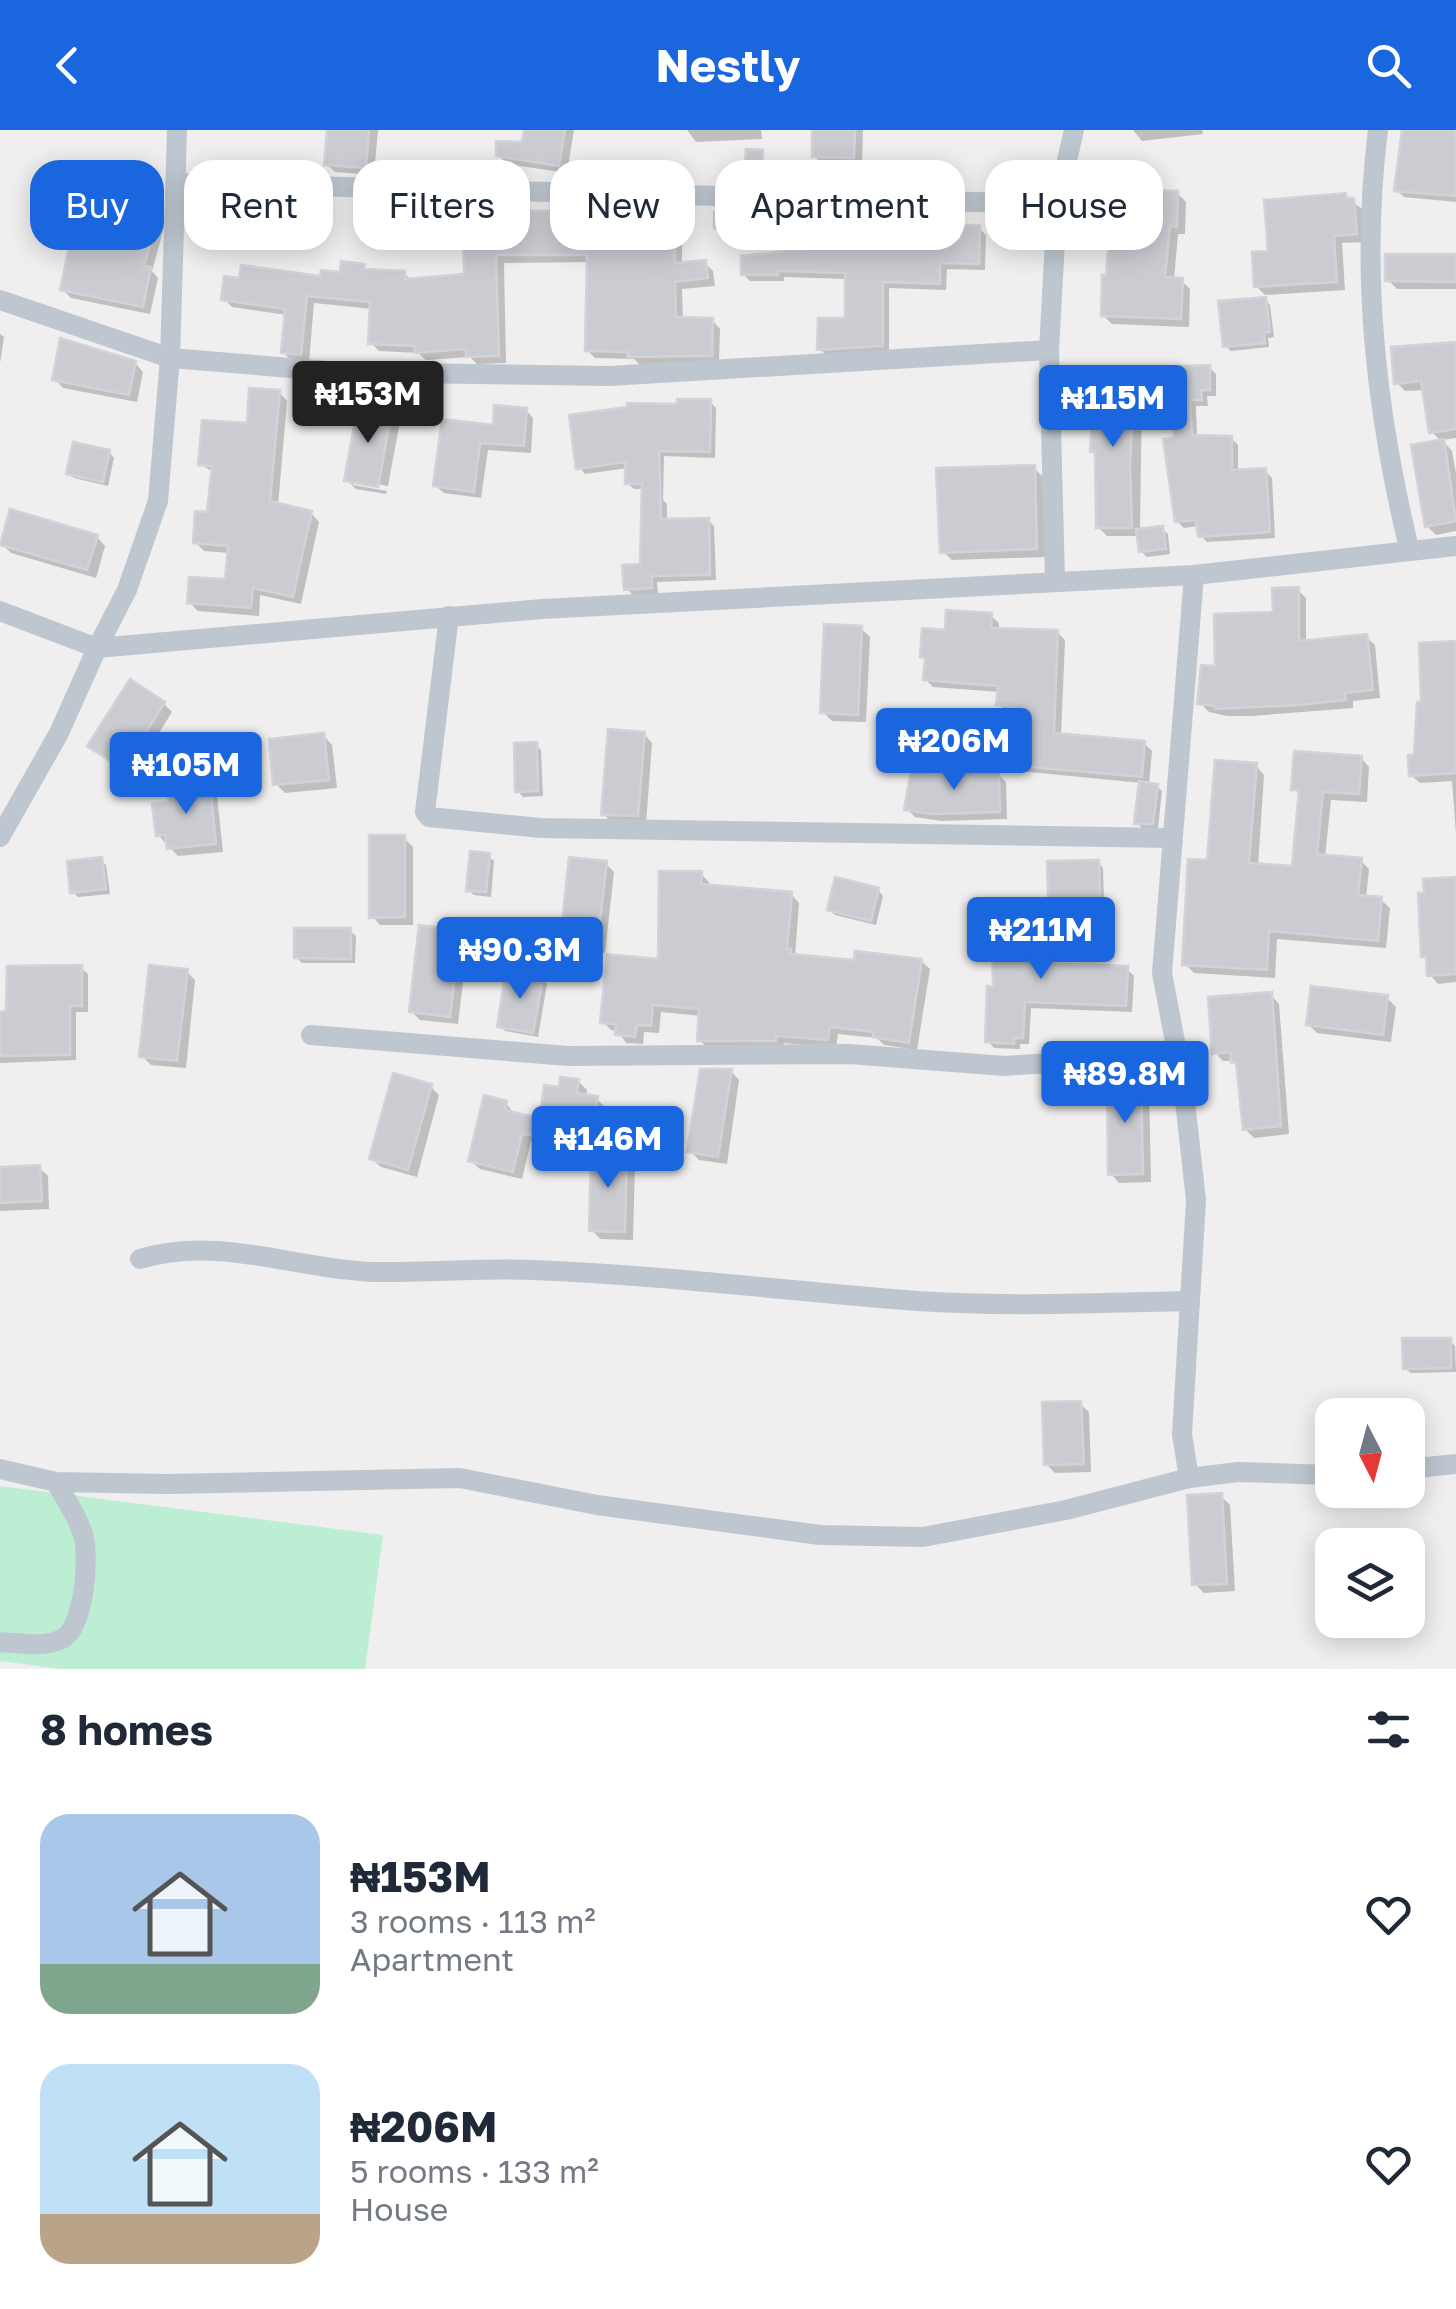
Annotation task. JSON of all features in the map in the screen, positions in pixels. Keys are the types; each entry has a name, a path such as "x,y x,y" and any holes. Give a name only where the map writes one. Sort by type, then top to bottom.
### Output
{"street":[{"path":"0,836 60,733 127,590 158,501 170,358 177,130"},
{"path":"1068,160 1074,130"},
{"path":"1378,130 1369,278 1374,350 1389,466 1409,548"},
{"path":"177,183 985,202"},
{"path":"1055,250 1049,350 1056,582"},
{"path":"0,300 170,358 340,372 609,376 1049,350"},
{"path":"0,610 97,648 449,616 1194,576 1409,548 1456,546"},
{"path":"1189,1478 1182,1434 1196,1200 1162,973 1194,576"},
{"path":"449,616 430,756 425,812 429,818 541,828 1170,838"},
{"path":"311,1035 568,1056 849,1054 1004,1066 1177,1054"},
{"path":"140,1259 162,1252 231,1250 369,1272 530,1270 920,1301 1030,1304 1190,1300"},
{"path":"1425,1467 1456,1464"},
{"path":"0,1469 56,1482 167,1484 460,1478 596,1505 820,1535 923,1537 1066,1510 1189,1478 1238,1472 1315,1474"},
{"path":"0,1642 44,1644 64,1638 77,1626 87,1555 83,1533 56,1482"}],"green space":[{"path":"0,1486 383,1535 365,1669 61,1669 0,1661"}],"building":[{"path":"327,130 369,130 367,160 353,160 353,167 333,166 333,160 324,160"},
{"path":"524,130 565,130 560,160 550,160 550,165 496,156 496,141 522,142"},
{"path":"812,130 855,130 854,158 812,157"},
{"path":"1402,130 1456,130 1456,196 1394,191"},
{"path":"746,149 763,150 762,160 745,160"},
{"path":"1163,191 1178,191 1177,227 1170,226 1165,277 1183,278 1181,319 1101,316 1102,275 1106,275 1108,250 1163,250"},
{"path":"1346,193 1346,198 1354,198 1357,234 1334,236 1337,282 1254,287 1252,252 1268,251 1264,200"},
{"path":"530,211 550,211 550,250 675,250 675,263 706,260 708,278 675,282 676,317 713,318 712,356 628,357 628,352 585,351 587,255 496,255 499,356 466,357 466,349 415,353 414,346 368,344 370,302 307,296 301,355 281,353 285,309 221,300 224,276 239,278 241,265 320,276 321,270 340,272 341,261 365,264 364,269 405,271 405,279 464,274 463,250 530,250"},
{"path":"965,225 980,225 979,264 940,263 940,284 883,282 883,346 817,350 818,318 845,318 845,273 778,271 778,275 741,275 741,256 799,250 965,250"},
{"path":"68,250 149,250 144,266 151,267 143,307 60,290"},
{"path":"1385,254 1456,254 1456,282 1385,281"},
{"path":"1266,297 1270,332 1264,333 1265,343 1223,347 1218,301"},
{"path":"60,338 136,361 129,395 52,380"},
{"path":"1456,342 1456,429 1429,433 1421,381 1394,384 1391,347"},
{"path":"1210,365 1210,390 1201,390 1202,400 1190,400 1192,435 1232,436 1232,470 1266,468 1270,532 1198,537 1196,520 1175,522 1163,439 1174,437 1173,403 1158,403 1154,379 1160,379 1160,367"},
{"path":"1095,376 1134,378 1132,528 1096,528 1095,452 1090,452"},
{"path":"249,388 280,390 270,501 312,511 293,597 253,588 251,608 187,603 189,577 225,579 228,546 193,543 195,511 207,512 212,466 198,465 202,420 247,423"},
{"path":"677,399 711,399 710,452 659,451 661,519 709,518 710,575 652,576 652,588 624,590 622,565 640,564 642,484 625,484 625,462 576,469 569,415 627,407 627,403 677,404"},
{"path":"358,404 392,410 378,487 344,481"},
{"path":"494,405 527,408 524,446 480,443 474,492 433,486 442,419 493,425"},
{"path":"1444,439 1456,521 1425,527 1411,445"},
{"path":"73,442 110,450 103,482 66,474"},
{"path":"1035,465 1037,549 940,553 936,468"},
{"path":"10,509 98,535 87,570 0,545"},
{"path":"1163,526 1166,549 1139,552 1136,529"},
{"path":"1299,587 1299,641 1367,634 1373,690 1345,693 1346,700 1299,705 1216,709 1197,704 1201,665 1215,666 1214,614 1273,612 1272,588"},
{"path":"946,610 992,613 991,628 1058,630 1054,733 1145,741 1142,777 1009,765 1014,707 996,705 998,686 923,680 922,628 945,630"},
{"path":"824,624 862,626 858,715 820,713"},
{"path":"1456,641 1456,773 1409,776 1408,755 1414,755 1417,702 1421,702 1419,643"},
{"path":"130,679 165,702 123,769 87,746"},
{"path":"608,729 645,732 638,816 601,815"},
{"path":"324,733 329,780 273,785 269,739"},
{"path":"537,742 538,791 515,792 514,743"},
{"path":"1294,751 1362,756 1359,794 1323,792 1317,854 1362,858 1358,895 1382,897 1378,941 1269,931 1267,970 1182,965 1188,859 1207,860 1215,760 1257,763 1249,863 1292,866 1299,790 1291,790"},
{"path":"911,770 932,774 999,771 1000,812 932,814 904,810"},
{"path":"1139,781 1158,784 1153,824 1134,824"},
{"path":"210,784 216,844 167,849 165,835 156,836 152,804 169,802 167,789"},
{"path":"369,835 405,835 405,917 369,918"},
{"path":"470,851 490,853 486,892 466,891"},
{"path":"102,857 106,889 70,893 67,861"},
{"path":"569,857 607,861 597,946 560,942"},
{"path":"1099,860 1100,899 1048,900 1047,861"},
{"path":"659,871 702,871 701,884 792,892 787,949 791,949 791,954 854,960 855,951 922,959 909,1043 873,1037 874,1032 830,1027 828,1040 776,1036 776,1041 697,1041 699,1009 653,1005 651,1026 637,1025 635,1037 615,1035 616,1024 600,1023 607,954 658,959"},
{"path":"835,877 879,888 871,921 827,910"},
{"path":"1456,877 1456,974 1427,976 1426,957 1421,957 1418,893 1424,893 1423,879"},
{"path":"992,924 1038,924 1038,963 1128,966 1126,1006 1025,1002 1023,1038 1014,1038 1014,1044 985,1042 987,986 993,987"},
{"path":"419,925 460,930 450,1017 409,1012"},
{"path":"294,928 351,928 351,959 294,958"},
{"path":"82,965 82,1006 70,1006 70,1055 0,1056 0,1012 6,1011 7,966"},
{"path":"149,965 188,969 177,1061 139,1057"},
{"path":"506,971 543,977 533,1033 497,1027"},
{"path":"1311,986 1388,995 1383,1035 1306,1025"},
{"path":"1272,992 1281,1126 1243,1130 1236,1062 1231,1063 1230,1052 1212,1054 1208,997"},
{"path":"700,1069 732,1069 718,1157 687,1152"},
{"path":"393,1073 432,1084 408,1170 369,1159"},
{"path":"1141,1076 1143,1174 1108,1175 1107,1077"},
{"path":"560,1077 579,1079 577,1093 598,1096 592,1142 522,1134 513,1172 468,1161 484,1095 507,1101 505,1110 540,1118 544,1085 559,1087"},
{"path":"591,1150 627,1151 625,1232 589,1231"},
{"path":"40,1165 42,1201 0,1203 0,1167"},
{"path":"1402,1338 1451,1338 1451,1368 1403,1369"},
{"path":"1081,1401 1084,1464 1044,1465 1042,1402"},
{"path":"1222,1493 1227,1584 1192,1585 1187,1495"}]}
